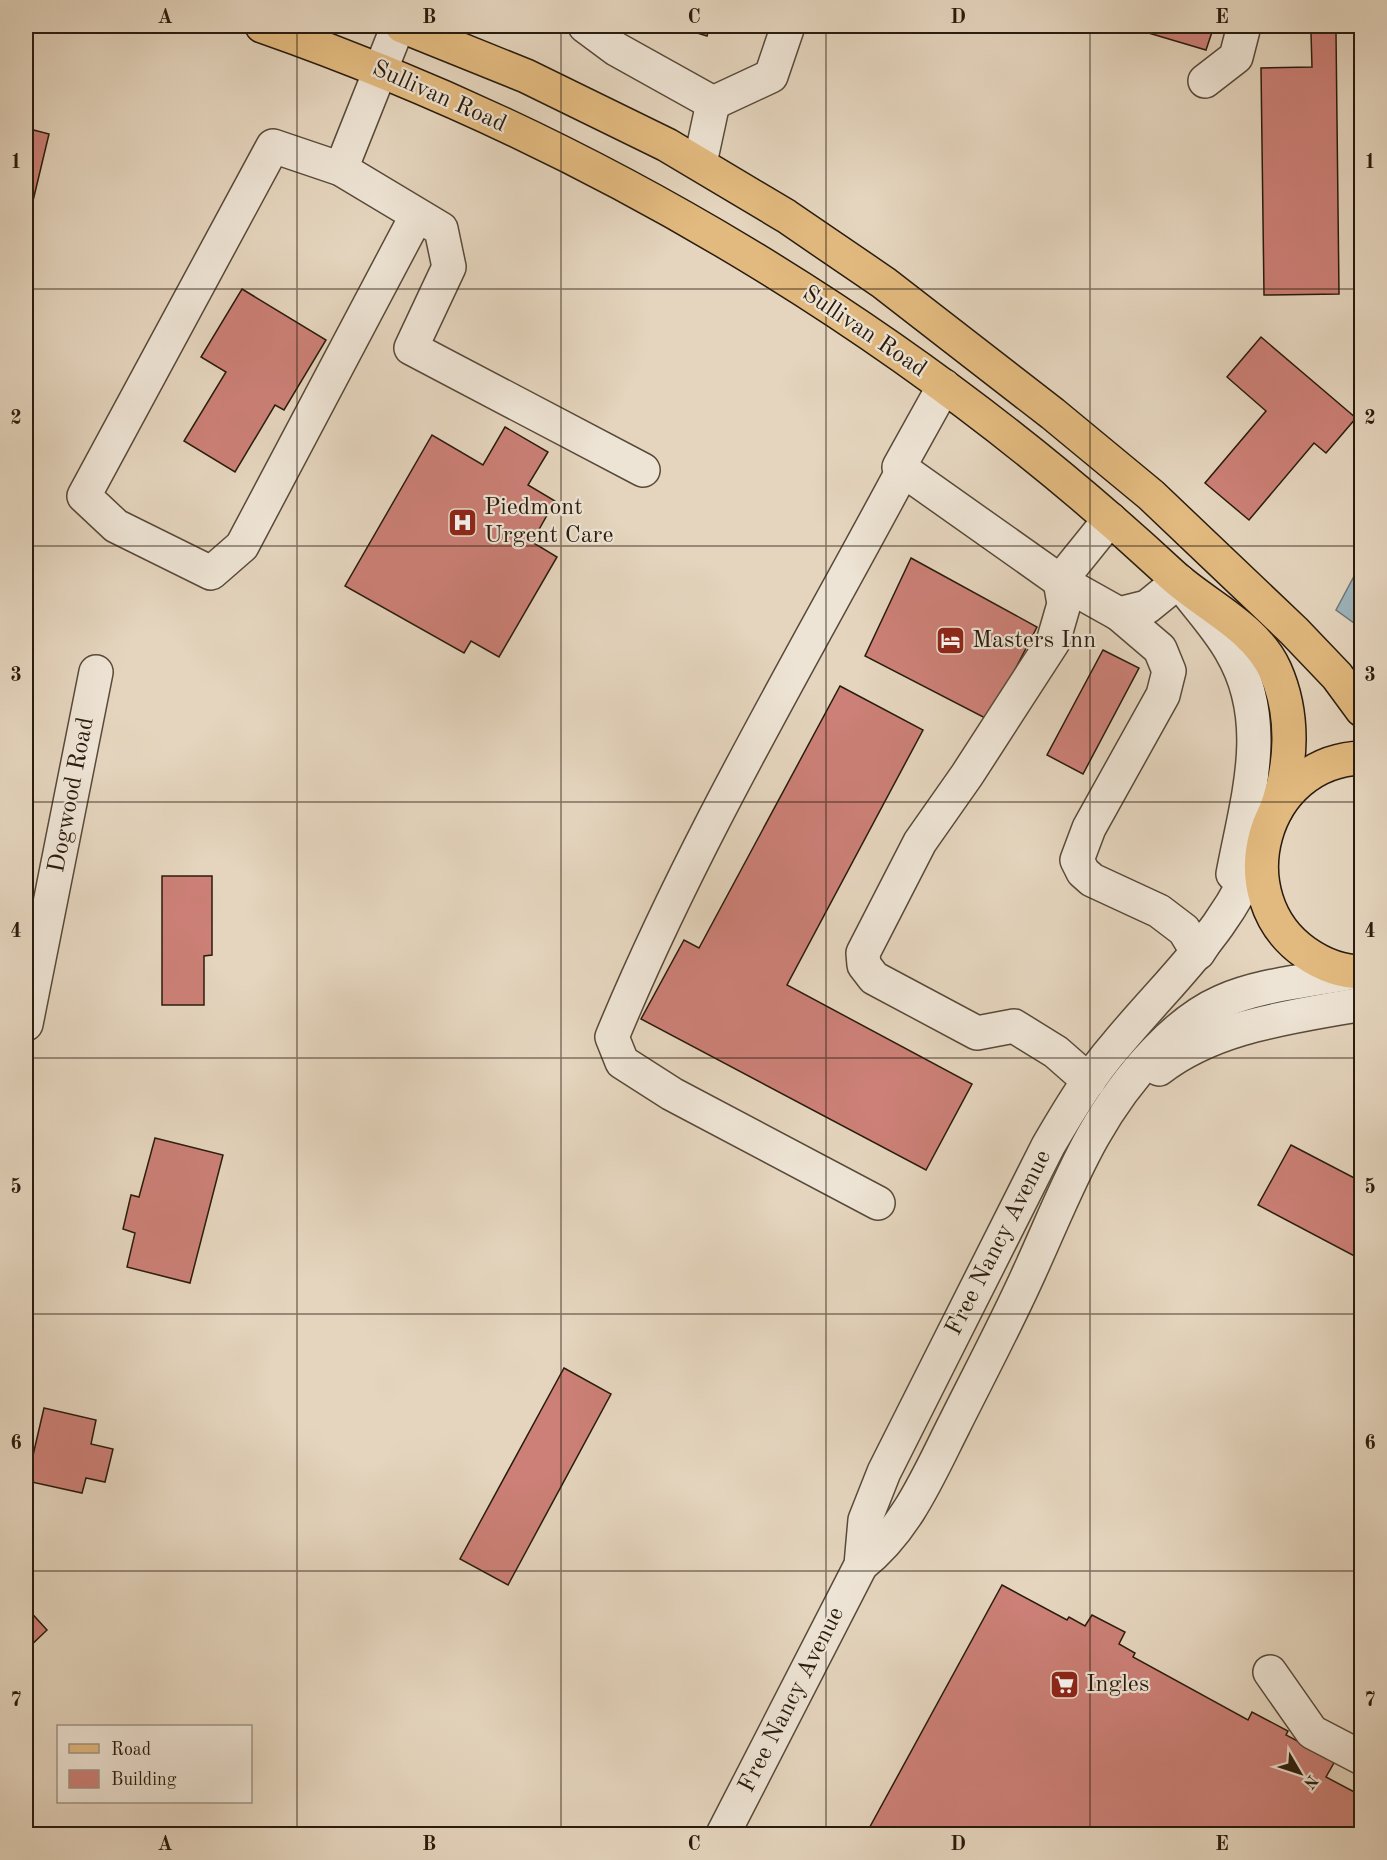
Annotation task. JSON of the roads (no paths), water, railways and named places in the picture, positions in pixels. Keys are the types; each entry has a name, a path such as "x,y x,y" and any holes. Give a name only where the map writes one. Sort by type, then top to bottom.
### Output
{"main road":[{"name":"Sullivan Road","path":"261,26 380,70 530,138 674,213 836,311 944,386 1018,442 1110,519 1179,581 1240,628 1266,655 1275,670 1285,704 1289,753 1283,790 1261,856 1262,882 1269,909 1292,942 1313,958 1357,972"},
{"name":"Sullivan Road","path":"400,26 526,76 619,120 700,164 786,216 853,261 1045,407 1151,495 1294,631 1362,690"},
{"name":"Sullivan Road","path":"1294,631 1337,676 1362,710"},
{"path":"1272,819 1293,788 1316,771 1341,761 1362,758"}],"street":[{"path":"341,169 400,26"},
{"path":"585,26 616,49 713,103"},
{"path":"713,103 771,76 788,26"},
{"path":"1205,81 1236,57 1244,26"},
{"path":"700,164 713,103"},
{"path":"417,215 242,546 211,573 116,526 84,496 273,146 341,169 441,229 449,267 411,348 643,470"},
{"path":"944,386 899,467 1060,581 1119,614 1160,649 1169,671 1163,695 1089,828 1077,860 1083,872 1092,880 1159,911 1184,930 1198,953"},
{"path":"878,1203 672,1094 622,1062 612,1037 640,969 693,859 903,470"},
{"path":"1089,1081 1056,1052 1014,1026 977,1033 874,978 864,964 863,953 920,842 967,775 1053,642 1064,604 1060,581 1110,519"},
{"path":"1119,614 1147,608 1179,581"},
{"name":"Free Nancy Avenue","path":"1179,581 1236,659 1248,687 1256,740 1252,775 1231,881 1216,921 1198,953"},
{"name":"Dogwood Road","path":"26,1024 96,672"},
{"name":"Free Nancy Avenue","path":"861,1565 865,1520 884,1472 1037,1165 1089,1081 1118,1042 1198,953 1245,883 1272,819"},
{"name":"Free Nancy Avenue","path":"723,1834 861,1565 883,1544 921,1492 1015,1304 1093,1132 1139,1069 1176,1032 1199,1014 1241,995 1357,972"},
{"name":"Free Nancy Avenue","path":"1093,1132 1135,1089 1190,1048 1237,1030 1362,1004"},
{"path":"1270,1672 1312,1732 1362,1758"}],"water":[{"path":"1361,563 1361,628 1336,610"}],"place":[{"name":"Piedmont Urgent Care","path":"463,522"},
{"name":"Masters Inn","path":"951,641"},
{"name":"Ingles","path":"1065,1685"}]}
